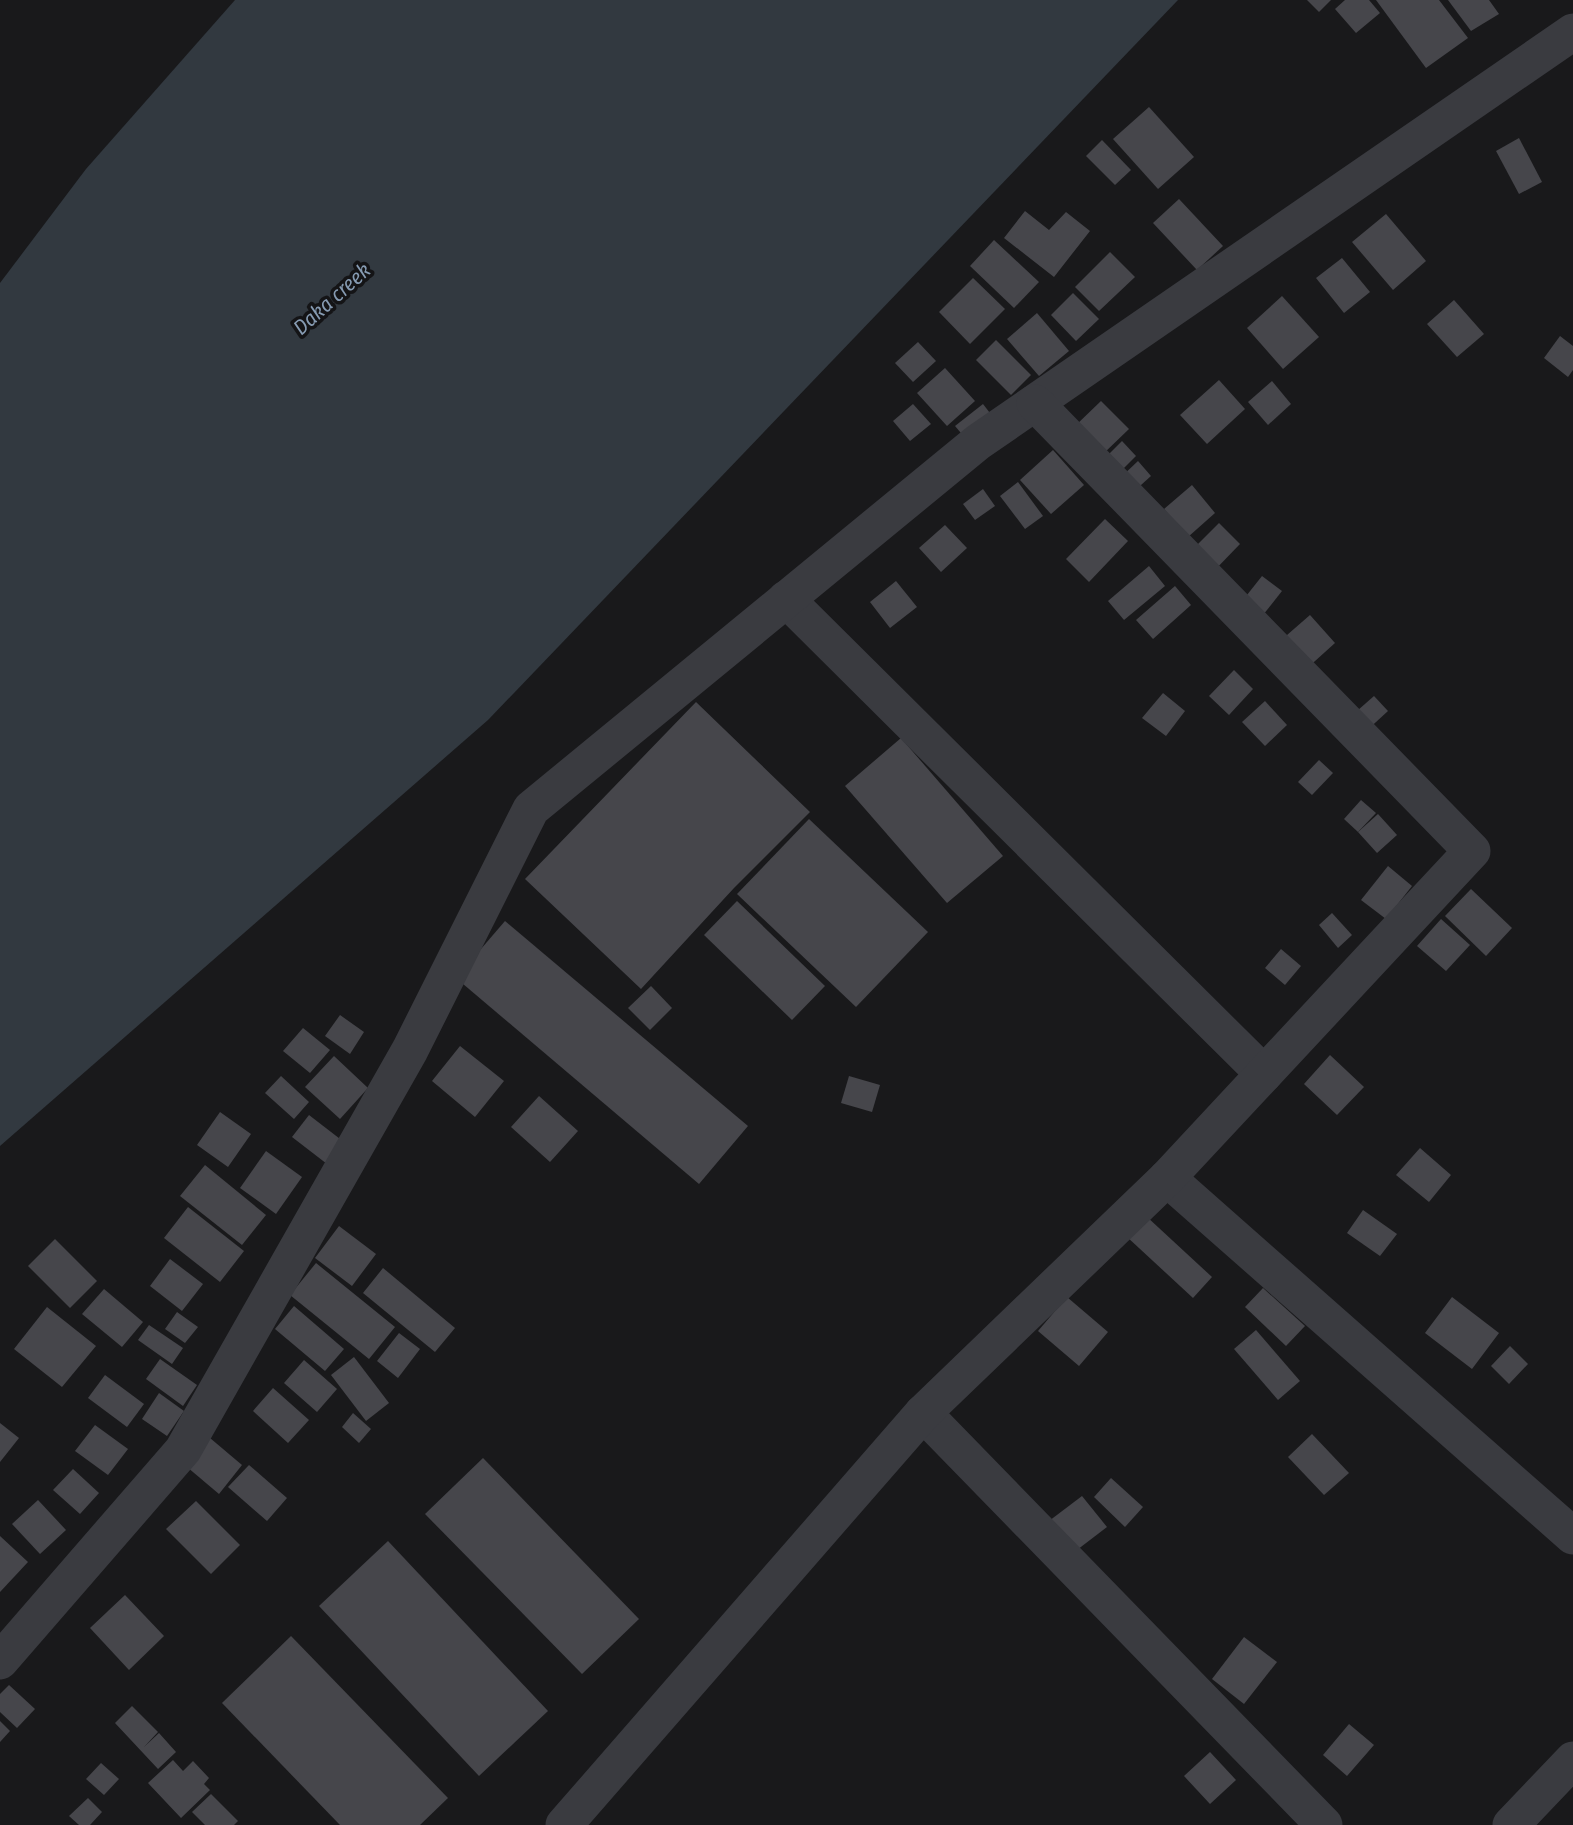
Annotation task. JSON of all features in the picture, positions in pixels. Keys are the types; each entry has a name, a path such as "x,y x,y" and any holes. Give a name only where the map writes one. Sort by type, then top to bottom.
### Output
{"street":[{"path":"0,1661 183,1450 410,1050 531,809 978,442 1573,32"},
{"path":"564,1825 923,1413 1167,1178 1472,851 1035,403"},
{"path":"786,599 1264,1074"},
{"path":"1167,1178 1573,1536"},
{"path":"923,1413 1324,1825"},
{"path":"1511,1825 1573,1760"}],"water":[{"name":"Daka creek","path":"235,0 1178,0 488,720 0,1146 0,283 86,169"}],"building":[{"path":"1307,0 1331,0 1319,12"},
{"path":"1345,0 1369,0 1380,13 1356,33 1335,9"},
{"path":"1376,0 1439,0 1468,38 1426,68"},
{"path":"1448,0 1489,0 1499,14 1471,31"},
{"path":"1149,107 1194,157 1158,189 1113,139"},
{"path":"1519,138 1542,182 1519,194 1496,151"},
{"path":"1102,140 1131,170 1115,185 1086,156"},
{"path":"1179,199 1223,246 1197,270 1153,223"},
{"path":"1025,211 1049,230 1066,212 1090,231 1054,277 1004,238"},
{"path":"1386,214 1426,261 1393,290 1352,242"},
{"path":"994,240 1039,282 1014,308 970,266"},
{"path":"1110,252 1135,277 1099,311 1075,287"},
{"path":"1342,258 1370,292 1344,313 1316,278"},
{"path":"973,278 1005,309 970,344 939,312"},
{"path":"1073,293 1099,319 1076,341 1051,315"},
{"path":"1282,296 1319,337 1283,369 1247,328"},
{"path":"1454,300 1484,334 1457,357 1427,324"},
{"path":"1037,313 1069,351 1039,376 1007,339"},
{"path":"1560,336 1573,346 1573,370 1568,377 1544,358"},
{"path":"996,340 1031,375 1011,395 976,360"},
{"path":"918,342 936,361 913,382 895,363"},
{"path":"945,368 975,401 947,426 917,393"},
{"path":"1219,380 1245,409 1207,444 1180,415"},
{"path":"1272,381 1291,404 1268,425 1248,402"},
{"path":"1101,401 1129,429 1102,455 1074,427"},
{"path":"913,404 931,424 910,441 893,421"},
{"path":"983,404 993,417 966,439 955,426"},
{"path":"1122,441 1136,456 1121,471 1107,456"},
{"path":"1053,450 1084,485 1051,514 1020,480"},
{"path":"1138,461 1151,476 1131,494 1118,480"},
{"path":"1018,482 1043,516 1025,529 1000,496"},
{"path":"1192,485 1215,513 1188,537 1164,509"},
{"path":"983,489 995,506 975,520 963,504"},
{"path":"1105,519 1128,541 1089,582 1066,559"},
{"path":"1219,523 1240,544 1211,574 1189,553"},
{"path":"945,525 967,548 941,572 919,548"},
{"path":"1149,566 1165,586 1124,620 1108,601"},
{"path":"1262,576 1282,591 1263,615 1243,600"},
{"path":"896,581 917,607 890,628 870,602"},
{"path":"1175,586 1191,605 1153,639 1136,620"},
{"path":"1310,615 1335,643 1304,671 1279,642"},
{"path":"1234,670 1253,689 1229,715 1209,696"},
{"path":"1163,693 1185,711 1166,736 1142,718"},
{"path":"1374,696 1388,711 1363,734 1349,718"},
{"path":"1265,701 1287,725 1265,746 1242,722"},
{"path":"696,702 810,812 734,888 641,989 525,879"},
{"path":"901,738 1003,856 947,903 845,786"},
{"path":"1319,760 1333,773 1312,795 1298,782"},
{"path":"1361,800 1376,813 1358,832 1344,819"},
{"path":"1378,814 1397,835 1377,853 1358,832"},
{"path":"809,819 928,932 856,1007 737,894"},
{"path":"1388,866 1412,886 1386,919 1361,900"},
{"path":"1471,889 1512,928 1486,956 1445,916"},
{"path":"737,901 825,986 792,1020 704,935"},
{"path":"1332,913 1352,935 1338,948 1319,925"},
{"path":"1441,919 1470,945 1446,971 1417,946"},
{"path":"505,921 748,1126 699,1184 456,978"},
{"path":"1281,949 1301,966 1285,985 1265,968"},
{"path":"651,986 672,1008 650,1030 628,1008"},
{"path":"340,1015 364,1032 350,1054 325,1036"},
{"path":"303,1028 330,1050 310,1073 283,1051"},
{"path":"460,1046 504,1081 475,1117 432,1081"},
{"path":"1330,1055 1364,1087 1337,1115 1304,1084"},
{"path":"334,1056 368,1088 340,1119 305,1087"},
{"path":"281,1076 309,1102 294,1119 265,1093"},
{"path":"849,1076 880,1085 872,1112 841,1103"},
{"path":"539,1096 578,1131 550,1162 511,1127"},
{"path":"220,1112 251,1134 228,1167 197,1145"},
{"path":"309,1115 344,1142 327,1164 292,1137"},
{"path":"1420,1148 1451,1175 1429,1202 1396,1175"},
{"path":"266,1151 302,1177 276,1214 240,1188"},
{"path":"205,1165 266,1215 242,1245 180,1196"},
{"path":"188,1207 244,1251 220,1282 164,1238"},
{"path":"1363,1210 1397,1234 1380,1256 1347,1233"},
{"path":"1146,1216 1212,1277 1193,1298 1126,1236"},
{"path":"339,1226 376,1254 352,1286 315,1258"},
{"path":"55,1239 97,1281 70,1308 28,1266"},
{"path":"170,1259 203,1284 182,1311 150,1286"},
{"path":"316,1263 395,1327 369,1359 290,1295"},
{"path":"383,1268 455,1328 435,1352 363,1293"},
{"path":"1263,1288 1305,1326 1286,1346 1245,1307"},
{"path":"104,1289 143,1322 122,1347 82,1314"},
{"path":"1067,1297 1108,1332 1079,1366 1038,1331"},
{"path":"1452,1297 1499,1333 1472,1369 1425,1333"},
{"path":"294,1306 344,1349 325,1371 275,1329"},
{"path":"47,1307 96,1346 62,1387 14,1349"},
{"path":"177,1312 198,1327 185,1343 165,1329"},
{"path":"149,1325 183,1348 172,1364 138,1340"},
{"path":"1256,1330 1300,1381 1278,1400 1234,1349"},
{"path":"399,1333 420,1349 398,1378 377,1361"},
{"path":"1510,1346 1528,1364 1509,1384 1491,1366"},
{"path":"354,1357 389,1403 366,1421 331,1375"},
{"path":"160,1359 197,1385 183,1406 146,1379"},
{"path":"304,1360 337,1389 317,1412 284,1383"},
{"path":"105,1375 144,1404 127,1427 88,1398"},
{"path":"273,1388 309,1420 288,1443 253,1411"},
{"path":"159,1393 184,1411 167,1436 142,1419"},
{"path":"353,1413 371,1429 359,1443 342,1427"},
{"path":"0,1423 19,1438 0,1462"},
{"path":"95,1425 128,1449 108,1475 75,1451"},
{"path":"1312,1434 1349,1473 1324,1495 1288,1457"},
{"path":"210,1438 242,1465 219,1494 187,1467"},
{"path":"483,1458 639,1619 582,1674 425,1514"},
{"path":"249,1465 287,1498 267,1521 228,1487"},
{"path":"73,1469 99,1493 80,1514 53,1490"},
{"path":"1111,1478 1143,1507 1125,1527 1094,1497"},
{"path":"1082,1496 1107,1527 1073,1553 1049,1521"},
{"path":"38,1500 66,1530 40,1554 12,1524"},
{"path":"196,1501 240,1545 211,1574 166,1529"},
{"path":"0,1536 28,1562 0,1592"},
{"path":"388,1541 548,1711 479,1776 319,1606"},
{"path":"125,1595 164,1636 129,1670 90,1628"},
{"path":"291,1636 448,1798 420,1825 340,1825 222,1703"},
{"path":"1244,1637 1277,1662 1244,1704 1212,1679"},
{"path":"9,1685 35,1709 17,1728 0,1712 0,1694"},
{"path":"132,1706 158,1732 144,1747 159,1733 176,1752 158,1769 115,1723"},
{"path":"0,1721 10,1731 0,1742"},
{"path":"1349,1724 1374,1745 1347,1776 1323,1755"},
{"path":"1210,1752 1236,1780 1210,1804 1184,1776"},
{"path":"173,1760 183,1771 193,1761 209,1778 204,1784 210,1790 181,1818 148,1783"},
{"path":"101,1763 119,1779 104,1795 86,1779"},
{"path":"211,1794 238,1821 234,1825 205,1825 192,1812"},
{"path":"88,1798 102,1812 90,1825 79,1825 69,1816"}]}
